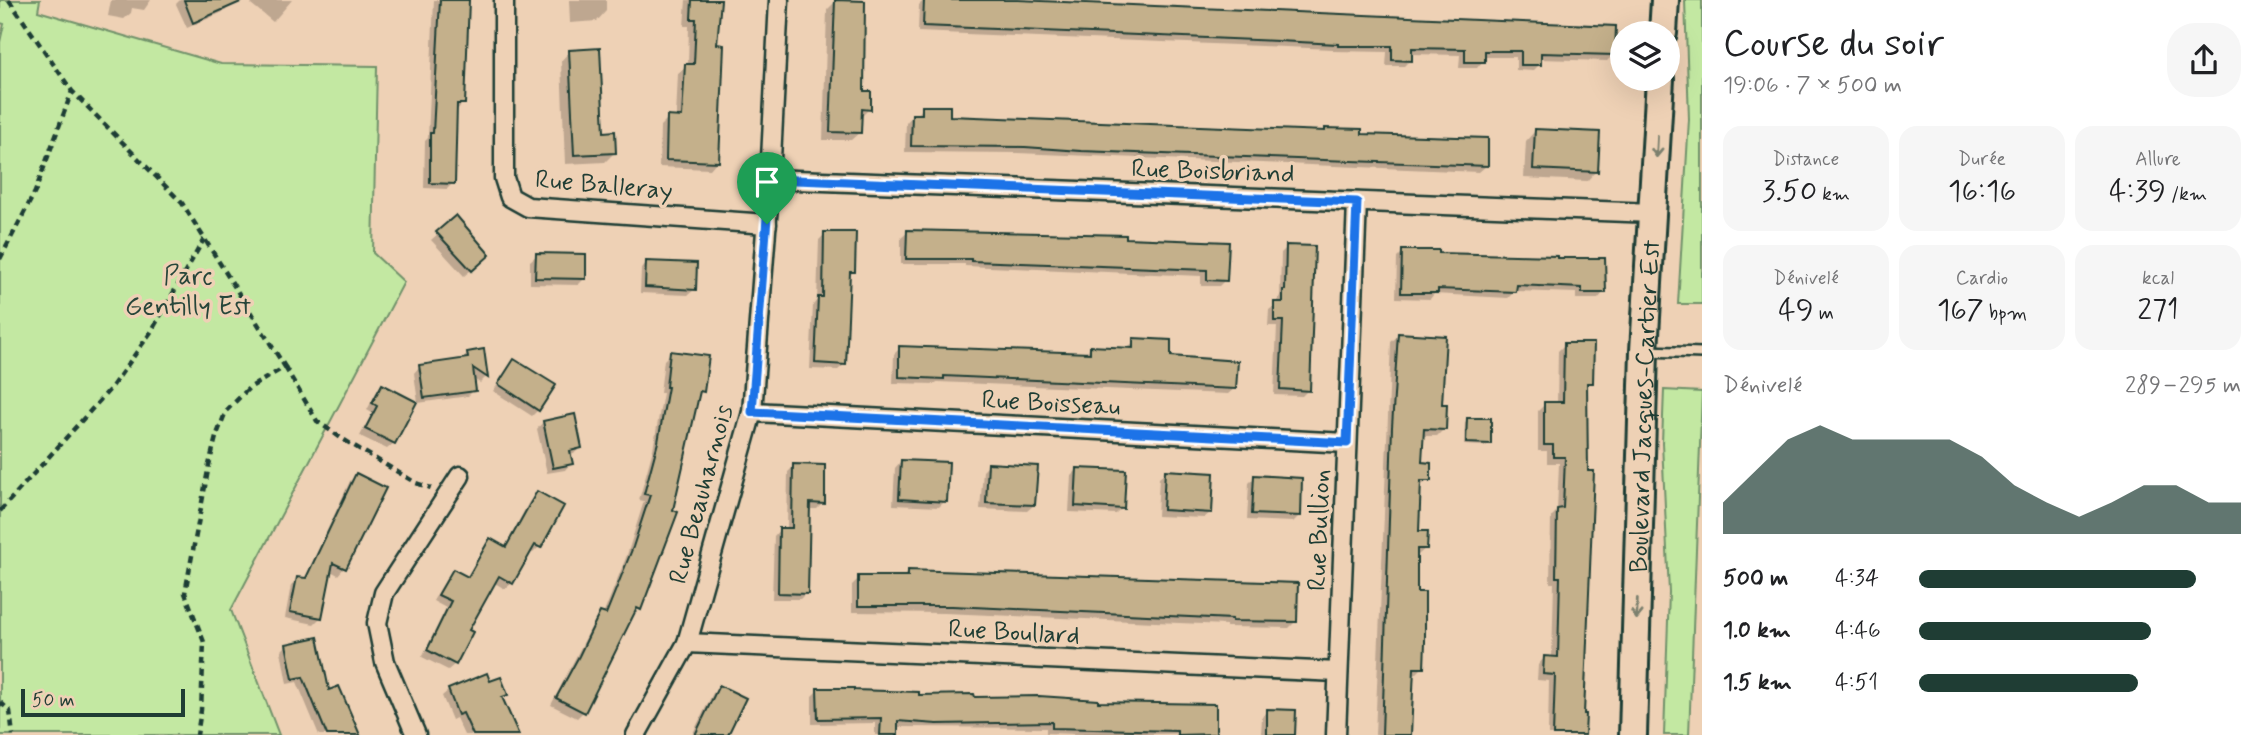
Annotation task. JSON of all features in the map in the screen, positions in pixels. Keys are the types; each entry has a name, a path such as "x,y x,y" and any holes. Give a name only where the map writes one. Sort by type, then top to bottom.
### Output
{"main road":[{"path":"1664,21 1665,0"},
{"name":"Boulevard Jacques-Cartier Est","path":"1633,735 1644,351 1659,91"}],"street":[{"name":"Rue Balleray","path":"505,0 504,178 510,197 528,207 767,224"},
{"name":"Rue Beauharnois","path":"636,735 687,643 752,412 770,179 779,0"},
{"name":"Rue Boisbriand","path":"770,179 1653,214"},
{"name":"Rue Bullion","path":"1336,735 1357,202"},
{"name":"Rue Boisseau","path":"752,412 1347,443"},
{"path":"416,735 385,662 377,623 384,593 460,476"},
{"name":"Rue Boullard","path":"687,643 1338,672"}],"lane":[{"path":"1644,351 1702,353"}],"path":[{"path":"9,0 72,91 182,203 317,421 416,483 447,495"},
{"path":"0,259 35,192 72,91"},
{"path":"0,511 111,388 151,332 204,239"},
{"path":"197,735 201,710 204,642 185,593 200,504 214,446 226,411 249,388 285,367"},
{"path":"0,702 10,711 13,735"}],"green space":[{"name":"Parc Gentilly Est","path":"0,0 40,0 38,11 221,64 377,66 373,253 404,282 231,610 279,735 0,735 0,42 4,24 0,23"},
{"path":"1685,0 1702,0 1702,304 1678,304 1689,119"},
{"path":"1664,390 1702,392 1689,735 1664,735 1669,592 1662,443"}],"building":[{"path":"184,0 245,0 193,23"},
{"path":"440,0 469,0 465,104 457,104 455,184 430,183 430,133 433,133"},
{"path":"692,0 721,0 717,44 724,45 719,162 666,160 667,116 682,117 685,64 694,64 696,19 691,19"},
{"path":"835,0 865,1 864,91 871,91 871,110 862,109 861,133 830,132"},
{"path":"924,0 1018,0 1610,26 1610,55 1541,53 1541,65 1521,65 1521,51 1485,51 1485,62 1465,62 1465,49 1412,48 1412,61 1392,60 1392,46 1338,46 1278,41 923,26"},
{"path":"600,48 604,132 615,131 616,153 574,155 569,50"},
{"path":"922,106 950,106 950,116 1325,131 1325,128 1362,129 1362,134 1488,138 1488,166 1025,147 911,146 912,114 922,114"},
{"path":"1535,129 1600,132 1598,172 1533,169"},
{"path":"456,215 490,255 472,271 436,232"},
{"path":"907,230 1126,235 1126,238 1229,242 1227,281 1207,280 1207,270 971,259 906,259"},
{"path":"824,232 856,232 855,272 850,272 846,365 815,363 818,297 823,297"},
{"path":"1286,245 1315,246 1310,391 1280,389 1283,321 1274,321 1274,302 1283,302"},
{"path":"1402,250 1605,258 1606,293 1582,293 1582,288 1517,285 1516,292 1438,289 1438,293 1401,293"},
{"path":"536,253 586,254 586,279 535,278"},
{"path":"646,261 697,263 696,290 645,287"},
{"path":"1398,333 1446,336 1442,404 1447,404 1446,430 1424,429 1422,462 1431,463 1431,481 1421,481 1419,531 1428,531 1427,549 1417,549 1417,592 1425,592 1424,668 1414,668 1411,735 1382,735 1392,427"},
{"path":"1133,338 1171,340 1171,356 1238,361 1236,389 944,376 944,379 899,377 899,346 1090,353 1090,346 1133,348"},
{"path":"1564,343 1594,343 1593,383 1587,383 1588,471 1594,471 1585,735 1553,735 1555,675 1543,674 1544,656 1558,657 1560,577 1556,577 1557,509 1563,508 1565,457 1553,457 1553,445 1544,445 1544,402 1563,402"},
{"path":"484,349 488,378 473,368 476,391 424,398 419,365 468,358 467,352"},
{"path":"670,351 709,356 704,392 700,391 673,510 678,512 641,610 637,608 585,713 556,698 600,612 606,614 633,547 650,495 644,494 658,442 668,387"},
{"path":"514,359 556,385 539,411 498,384"},
{"path":"382,384 417,402 395,444 365,429 377,406 372,403"},
{"path":"575,414 582,448 570,451 573,464 553,468 543,421"},
{"path":"1467,418 1491,418 1491,444 1466,443"},
{"path":"901,460 949,462 947,502 899,499"},
{"path":"988,463 1038,466 1035,505 986,503"},
{"path":"793,464 825,465 825,504 810,503 808,594 778,593 779,528 792,528"},
{"path":"1077,468 1126,470 1124,509 1075,506"},
{"path":"1165,470 1214,473 1212,513 1163,510"},
{"path":"356,473 386,488 346,569 333,563 322,618 290,612 297,577 306,578"},
{"path":"1254,475 1302,478 1301,516 1252,514"},
{"path":"537,491 564,506 541,548 535,545 513,584 499,576 469,630 473,632 456,665 427,650 451,601 438,595 453,569 468,577 490,538 506,547"},
{"path":"908,570 1298,583 1297,622 952,606 858,606 858,576 908,576"},
{"path":"318,637 329,690 339,686 360,735 327,735 303,677 293,679 286,644"},
{"path":"487,673 490,681 501,677 508,695 502,697 519,735 473,735 463,713 458,715 448,689"},
{"path":"719,685 746,698 728,735 695,735"},
{"path":"817,688 919,692 919,695 974,694 975,697 1039,696 1098,702 1216,704 1216,734 1177,735 1177,731 1052,728 1052,722 937,724 898,721 898,735 880,735 881,718 818,719"},
{"path":"1267,709 1296,710 1295,735 1267,735"}],"route":[{"path":"770,179 1357,202 1347,443 752,412 767,224 770,179"}]}
